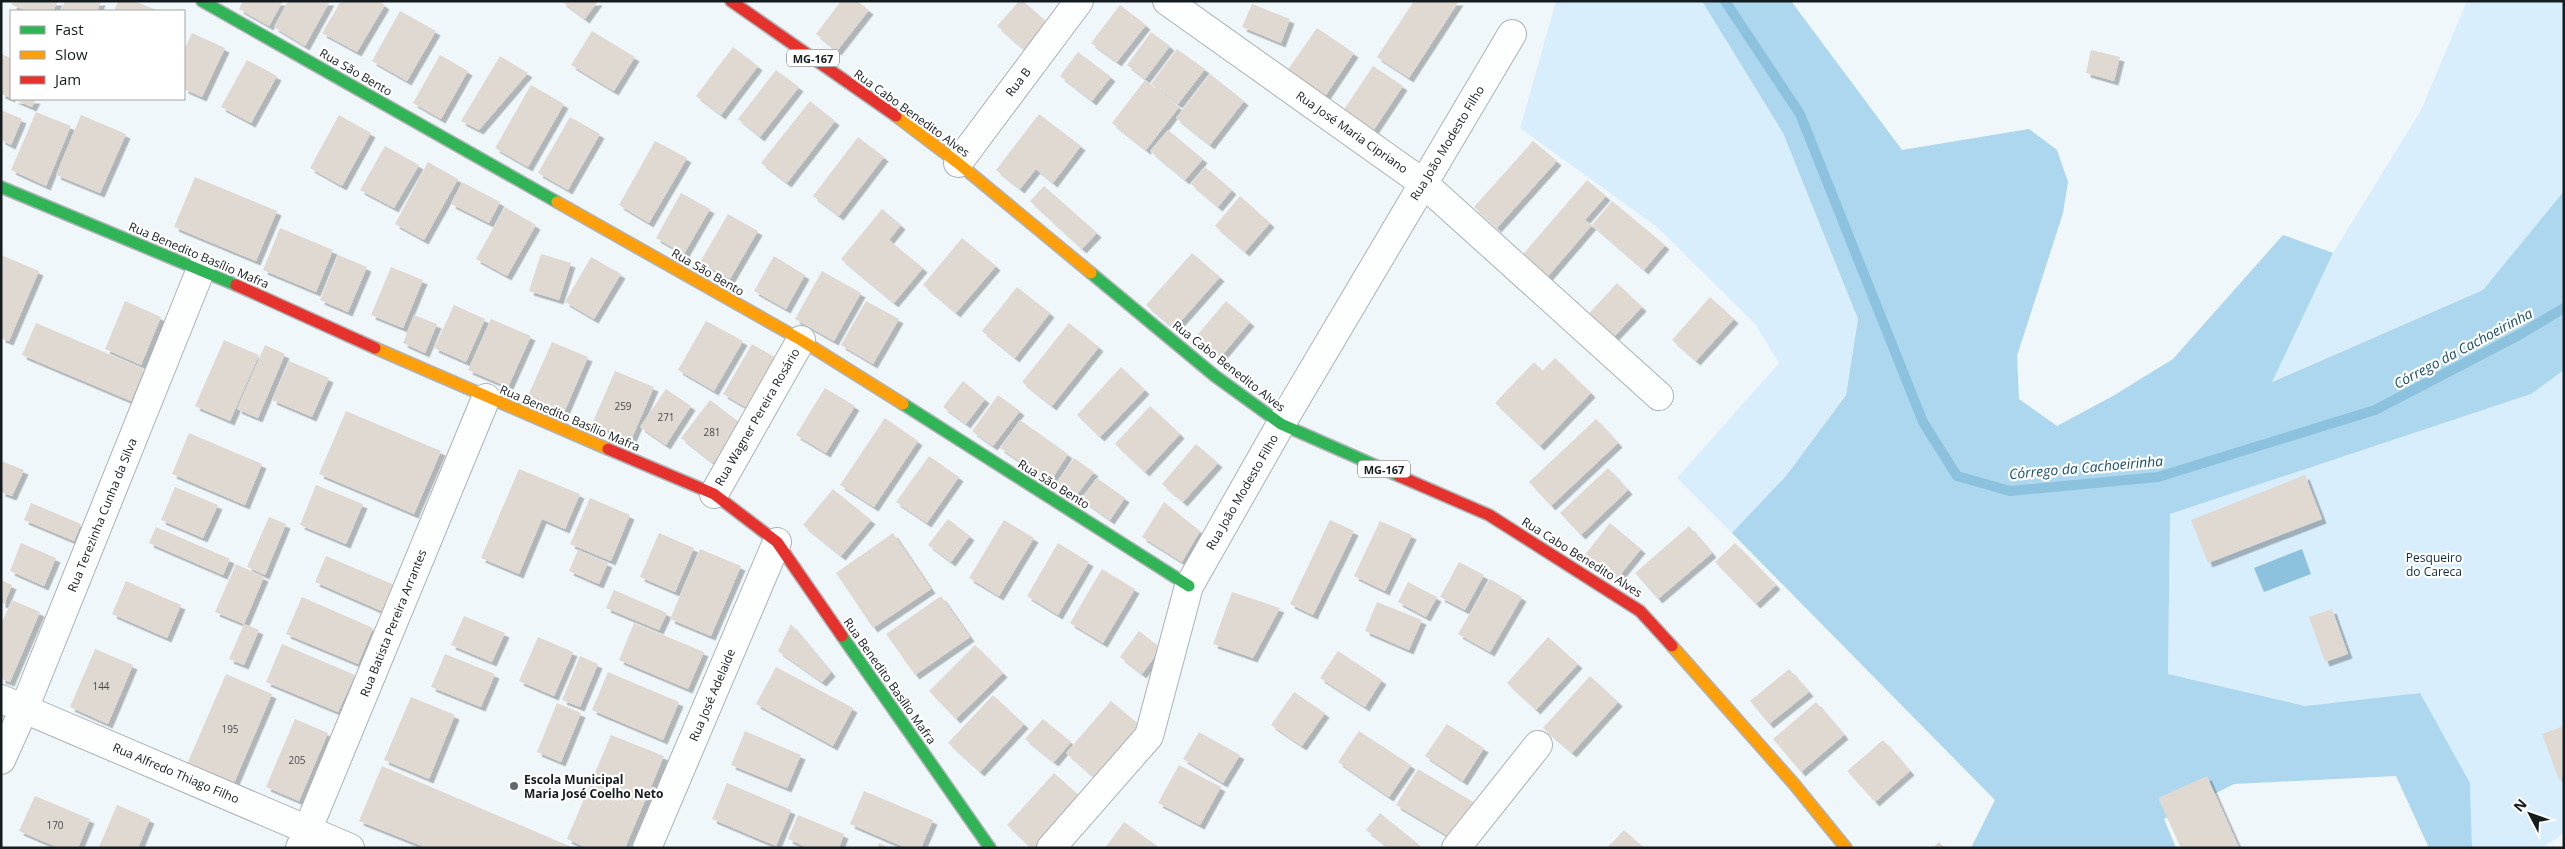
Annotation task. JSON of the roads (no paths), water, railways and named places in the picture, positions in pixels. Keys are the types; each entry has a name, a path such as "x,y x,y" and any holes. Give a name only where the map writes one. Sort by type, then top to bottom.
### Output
{"street":[{"name":"Rua São Bento","path":"202,1 801,340 1189,586"},
{"name":"Rua Cabo Benedito Alves","path":"731,1 895,115 958,163 1215,376 1281,424 1489,515 1640,611 1782,770 1846,848"},
{"name":"Rua B","path":"958,163 1079,1"},
{"name":"Rua José Maria Cipriano","path":"1168,1 1423,183 1659,396"},
{"name":"Rua João Modesto Filho","path":"1051,848 1149,736 1189,586 1281,424 1512,34"},
{"name":"Rua Benedito Basílio Mafra","path":"1,187 201,269 486,398 714,494 777,542 990,848"},
{"name":"Rua Terezinha Cunha da Silva","path":"1,760 13,704 201,269"},
{"name":"Rua Wagner Pereira Rosário","path":"714,494 801,340"},
{"name":"Rua Batista Pereira Arrantes","path":"304,839 486,398"},
{"name":"Rua José Adelaide","path":"647,848 777,542"},
{"name":"Rua Alfredo Thiago Filho","path":"13,704 304,839 350,848"},
{"path":"1456,848 1538,745"}],"waterway":[{"name":"Córrego da Cachoeirinha","path":"1725,1 1800,114 1923,422 1957,476 2010,491 2158,477 2375,410 2519,335 2564,308"}],"place":[{"name":"Escola Municipal Maria José Coelho Neto","path":"514,786"}],"park label":[{"name":"Pesqueiro do Careca","path":"2434,564"}]}
